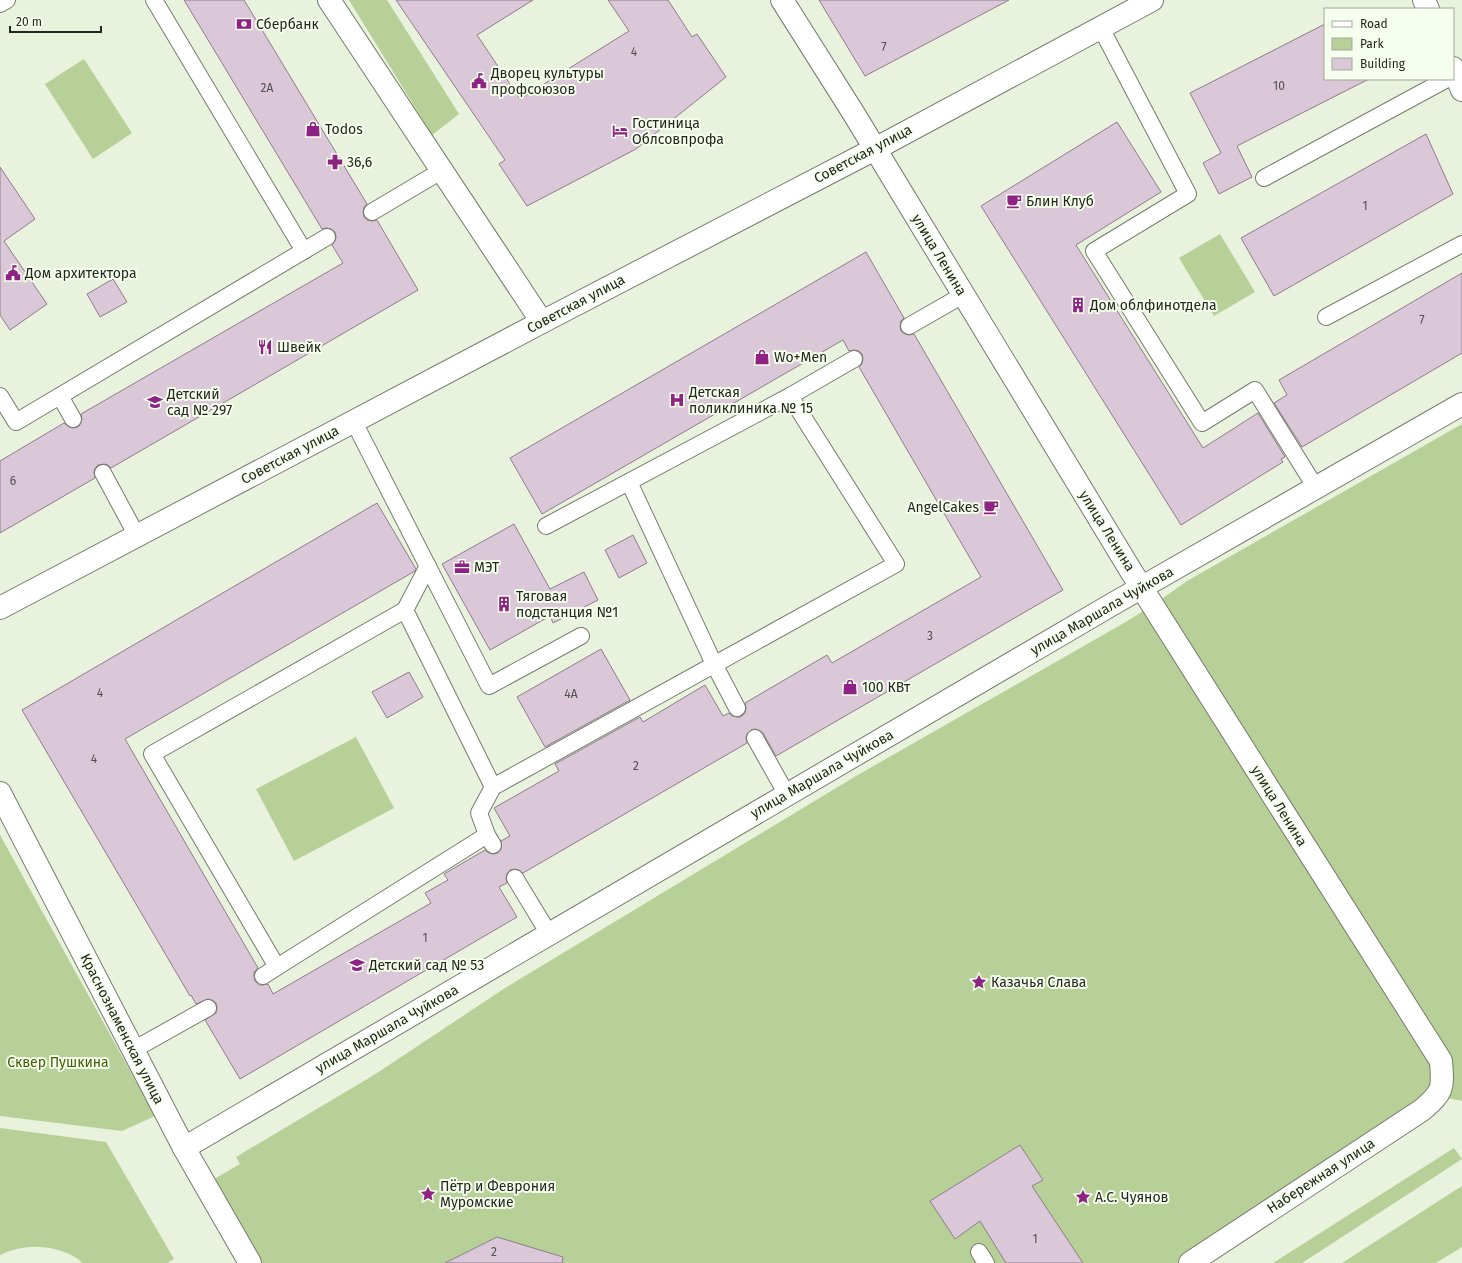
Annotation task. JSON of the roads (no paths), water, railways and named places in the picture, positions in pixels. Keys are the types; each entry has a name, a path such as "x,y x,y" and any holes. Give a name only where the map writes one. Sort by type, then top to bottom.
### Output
{"street":[{"path":"329,0 542,322"},
{"name":"улица Ленина","path":"782,0 875,149 1131,571 1441,1061 1443,1082"},
{"name":"Советская улица","path":"0,608 542,322 875,149 1152,0"},
{"name":"улица Маршала Чуйкова","path":"184,1148 1142,588 1462,404"},
{"name":"Краснознаменская улица","path":"0,792 184,1148 250,1263"},
{"name":"Набережная улица","path":"1190,1263 1422,1110 1438,1096 1443,1082"}],"lane":[{"path":"0,4 8,0"},
{"path":"154,0 304,251"},
{"path":"1101,28 1188,194 1094,251 1202,423 1255,390 1316,488"},
{"path":"1264,178 1448,80"},
{"path":"372,212 441,171"},
{"path":"0,396 16,422 328,237"},
{"path":"1326,317 1462,244"},
{"path":"909,326 963,295"},
{"path":"546,526 790,396 854,359"},
{"path":"60,396 73,418"},
{"path":"263,976 490,840 480,813 493,787 896,564 790,396"},
{"path":"354,422 489,686 581,636"},
{"path":"103,473 137,536"},
{"path":"629,482 714,664 737,708"},
{"path":"277,967 152,754 405,610 428,566"},
{"path":"405,610 493,787"},
{"path":"755,738 787,795"},
{"path":"515,878 549,934"},
{"path":"133,1050 208,1008"}],"place":[{"name":"Сбербанк","path":"244,24"},
{"name":"Дворец культуры профсоюзов","path":"479,81"},
{"name":"Todos","path":"313,129"},
{"name":"Гостиница Облсовпрофа","path":"620,131"},
{"name":"36,6","path":"335,162"},
{"name":"Блин Клуб","path":"1014,201"},
{"name":"Дом архитектора","path":"13,273"},
{"name":"Дом облфинотдела","path":"1078,305"},
{"name":"Швейк","path":"265,347"},
{"name":"Wo+Men","path":"762,357"},
{"name":"Детская поликлиника № 15","path":"677,400"},
{"name":"Детский сад № 297","path":"155,402"},
{"name":"AngelCakes","path":"991,507"},
{"name":"МЭТ","path":"462,567"},
{"name":"Тяговая подстанция №1","path":"504,604"},
{"name":"100 КВт","path":"850,687"},
{"name":"Детский сад № 53","path":"357,965"},
{"name":"Казачья Слава","path":"979,982"},
{"name":"Пётр и Феврония Муромские","path":"428,1194"},
{"name":"А.С. Чуянов","path":"1083,1197"}],"park label":[{"name":"Сквер Пушкина","path":"58,1062"}]}
